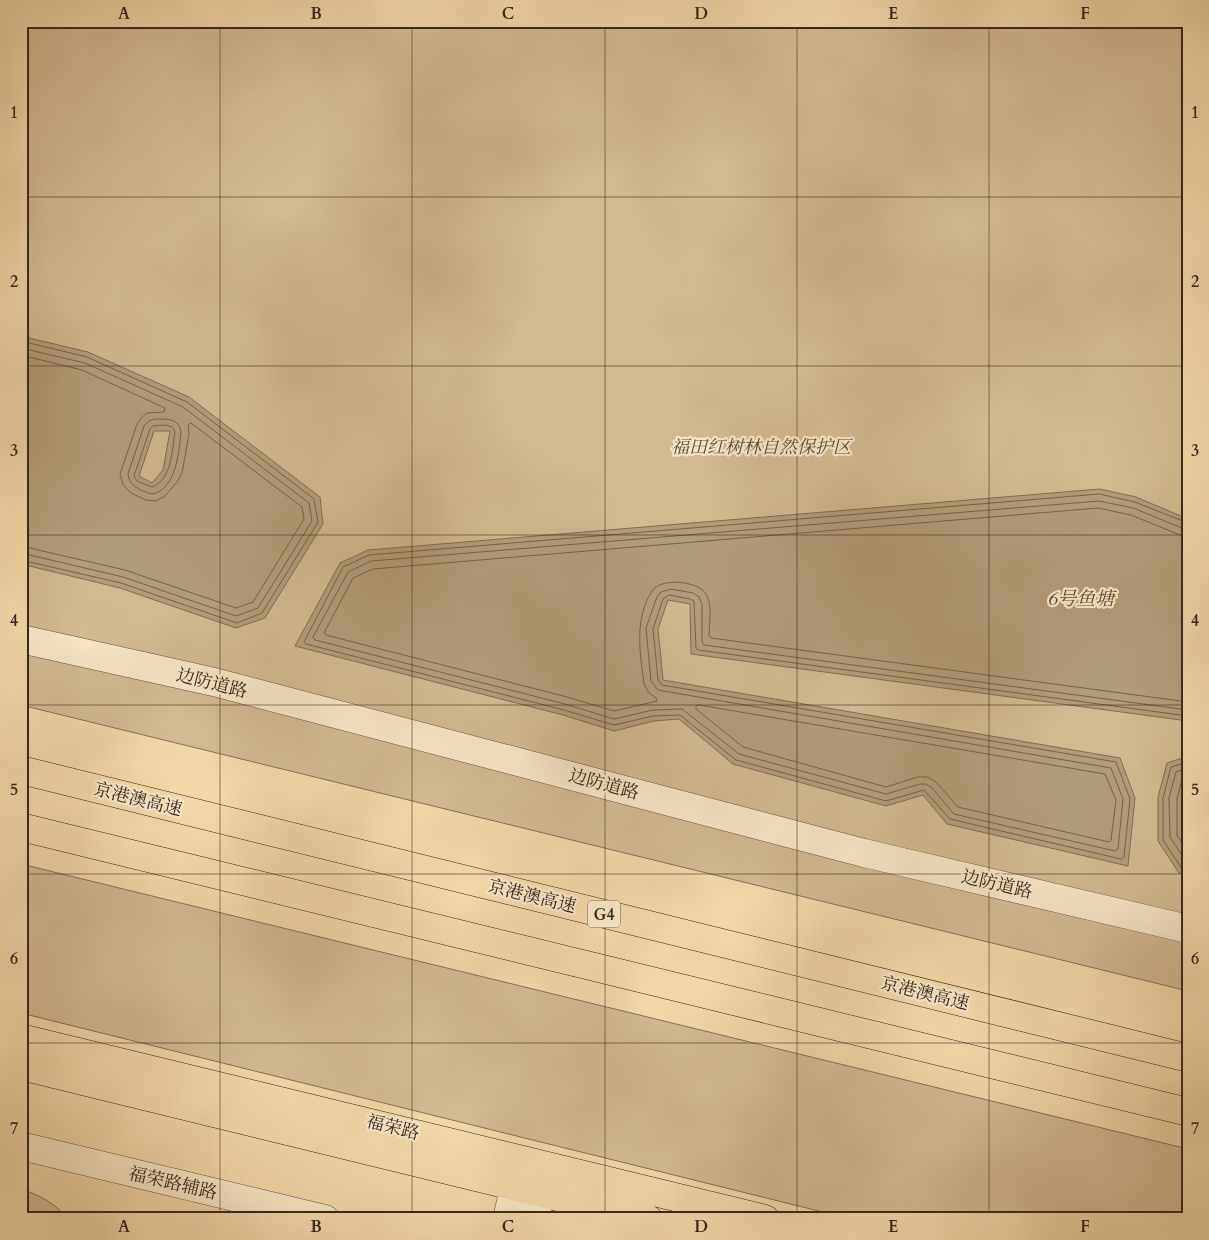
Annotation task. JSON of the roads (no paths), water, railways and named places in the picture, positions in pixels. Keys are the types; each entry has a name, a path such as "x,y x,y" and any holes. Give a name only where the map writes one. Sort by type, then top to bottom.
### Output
{"main road":[{"name":"京港澳高速","path":"21,770 1188,1058"},
{"path":"21,827 1188,1112"},
{"name":"福荣路","path":"21,1038 521,1158 765,1219"},
{"name":"福荣路","path":"21,1066 648,1219"}],"street":[{"name":"边防道路","path":"21,638 214,682 864,853 1188,929"},
{"name":"福荣路辅路","path":"21,1146 325,1219"},
{"path":"507,1219 521,1158"},
{"path":"535,1219 548,1165"}],"water":[{"path":"21,336 88,352 189,397 320,497 323,524 265,618 236,628 120,588 21,564","holes":["154,431 170,431 163,470 152,483 139,476"]},
{"name":"6号鱼塘","path":"1100,489 1136,497 1188,519 1188,721 691,654 690,604 668,600 658,629 663,680 1120,758 1135,798 1128,866 947,824 923,795 886,806 733,764 679,719 654,721 614,731 563,715 295,646 340,563 368,550"},
{"path":"1188,756 1188,876 1179,873 1158,841 1158,797 1167,763"}],"park label":[{"name":"福田红树林自然保护区","path":"761,447"}]}
